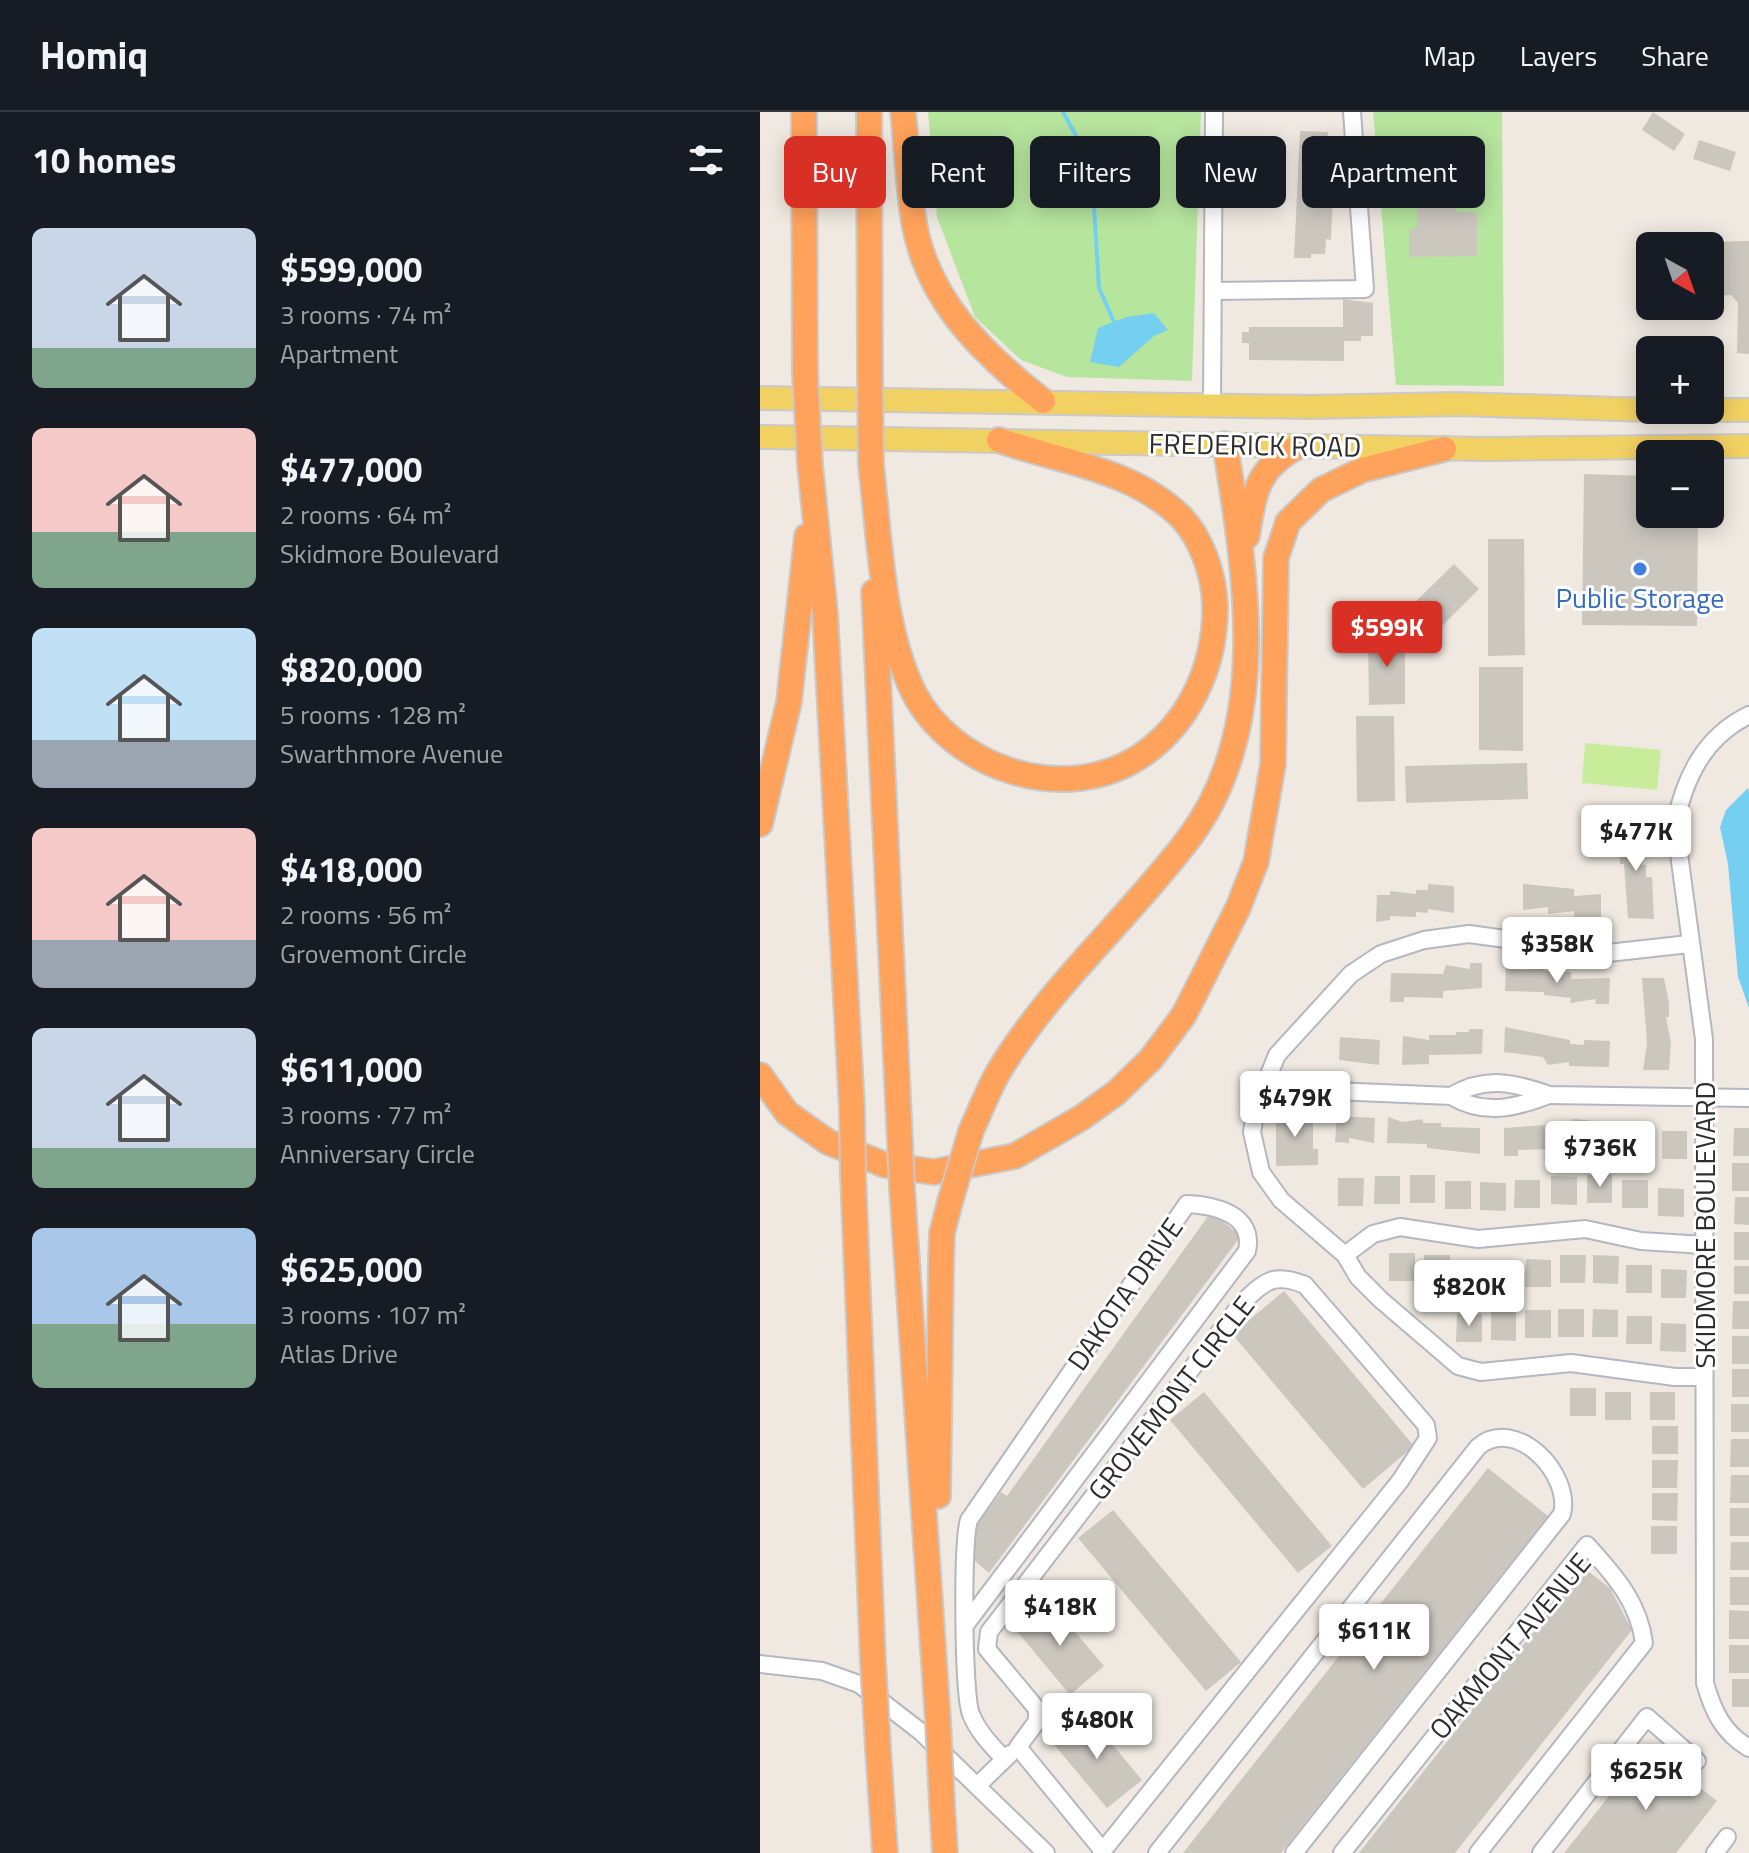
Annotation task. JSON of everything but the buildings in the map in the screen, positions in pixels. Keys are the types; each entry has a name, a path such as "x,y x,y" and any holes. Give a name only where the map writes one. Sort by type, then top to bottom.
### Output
{"highway":[{"path":"804,112 805,372 811,475 825,613 852,1109 873,1662 885,1853"},
{"path":"869,112 871,466 899,1121 945,1853"},
{"path":"903,112 914,224 937,291 965,332 1043,401"},
{"path":"871,466 892,618 912,689 933,724 962,749 985,762 1056,779 1095,773 1135,760 1162,738 1188,709 1203,681 1215,622 1214,586 1198,540 1180,517 1141,487 1097,469 1046,457 999,440"},
{"path":"938,1712 938,1345 942,1233 971,1131 999,1072 1042,1011 1192,835 1214,795 1228,759 1243,700 1245,596 1225,444"},
{"path":"1242,562 1252,504 1262,478 1268,467 1297,447"},
{"path":"760,1075 787,1113 828,1142 885,1165 934,1172 1015,1156 1081,1118 1116,1093 1151,1059 1184,1015 1238,908 1256,862 1273,764 1276,558 1288,522 1321,490 1348,477 1444,449"},
{"path":"760,824 789,702 811,475"}],"main road":[{"name":"FREDERICK ROAD","path":"763,397 1636,410"},
{"path":"1212,403 1225,444"},
{"path":"1724,410 1749,410"},
{"name":"FREDERICK ROAD","path":"760,437 1444,449 1749,446"}],"street":[{"path":"1212,403 1214,112"},
{"path":"1213,291 1365,289 1352,112"},
{"name":"SKIDMORE BOULEVARD","path":"1749,715 1715,738 1695,763 1682,792 1675,824 1704,1039 1705,1683 1711,1707 1730,1737 1749,1748"},
{"path":"1689,944 1608,953 1469,934 1424,940 1381,954 1351,974 1323,1009 1277,1055 1263,1088 1252,1132 1261,1172 1292,1211 1345,1255 1370,1290 1458,1366 1481,1372 1571,1363 1675,1377 1704,1377"},
{"path":"1451,1096 1469,1085 1491,1081 1518,1084 1549,1095 1749,1098"},
{"path":"1263,1088 1451,1096 1473,1107 1489,1109 1519,1106 1549,1095"},
{"name":"DAKOTA DRIVE","path":"966,1624 1247,1251 1250,1239 1245,1228 1216,1205 1187,1204 969,1520 964,1535 966,1624 969,1711 982,1734 1004,1759"},
{"path":"1345,1255 1373,1234 1400,1227 1478,1239 1585,1229 1641,1241 1704,1245"},
{"name":"GROVEMONT CIRCLE","path":"977,1786 1018,1747 1037,1721 1037,1709 987,1649 989,1632 1242,1303 1263,1283 1286,1277 1305,1285 1426,1425 1428,1438 1400,1481 1102,1852 1018,1747"},
{"path":"1157,1853 1478,1447 1487,1439 1501,1436 1526,1443 1541,1458 1562,1492 1562,1514 1294,1853"},
{"name":"OAKMONT AVENUE","path":"1342,1853 1587,1545 1614,1575 1641,1618 1644,1643 1478,1853"},
{"path":"760,1664 822,1671 859,1684 921,1732 1046,1853"},
{"path":"1541,1853 1647,1717 1697,1761"},
{"path":"1715,1853 1727,1837"}],"green space":[{"path":"928,112 1201,112 1200,136 1176,136 1176,208 1198,208 1192,381 1067,377 1021,360 975,317 936,208 1014,208 1014,136 930,136"},
{"path":"1373,112 1502,112 1504,386 1396,385 1381,208 1485,208 1485,136 1375,136"},
{"path":"1585,743 1661,750 1657,790 1582,783"}],"water":[{"path":"1154,313 1168,330 1154,336 1119,367 1090,362 1098,328 1127,317"},
{"path":"1748,788 1749,1008 1738,977 1728,864 1720,827 1726,810"}],"waterway":[{"path":"1063,112 1079,141 1094,207 1099,288 1114,322"}],"place":[{"name":"Public Storage","path":"1640,569"}]}
